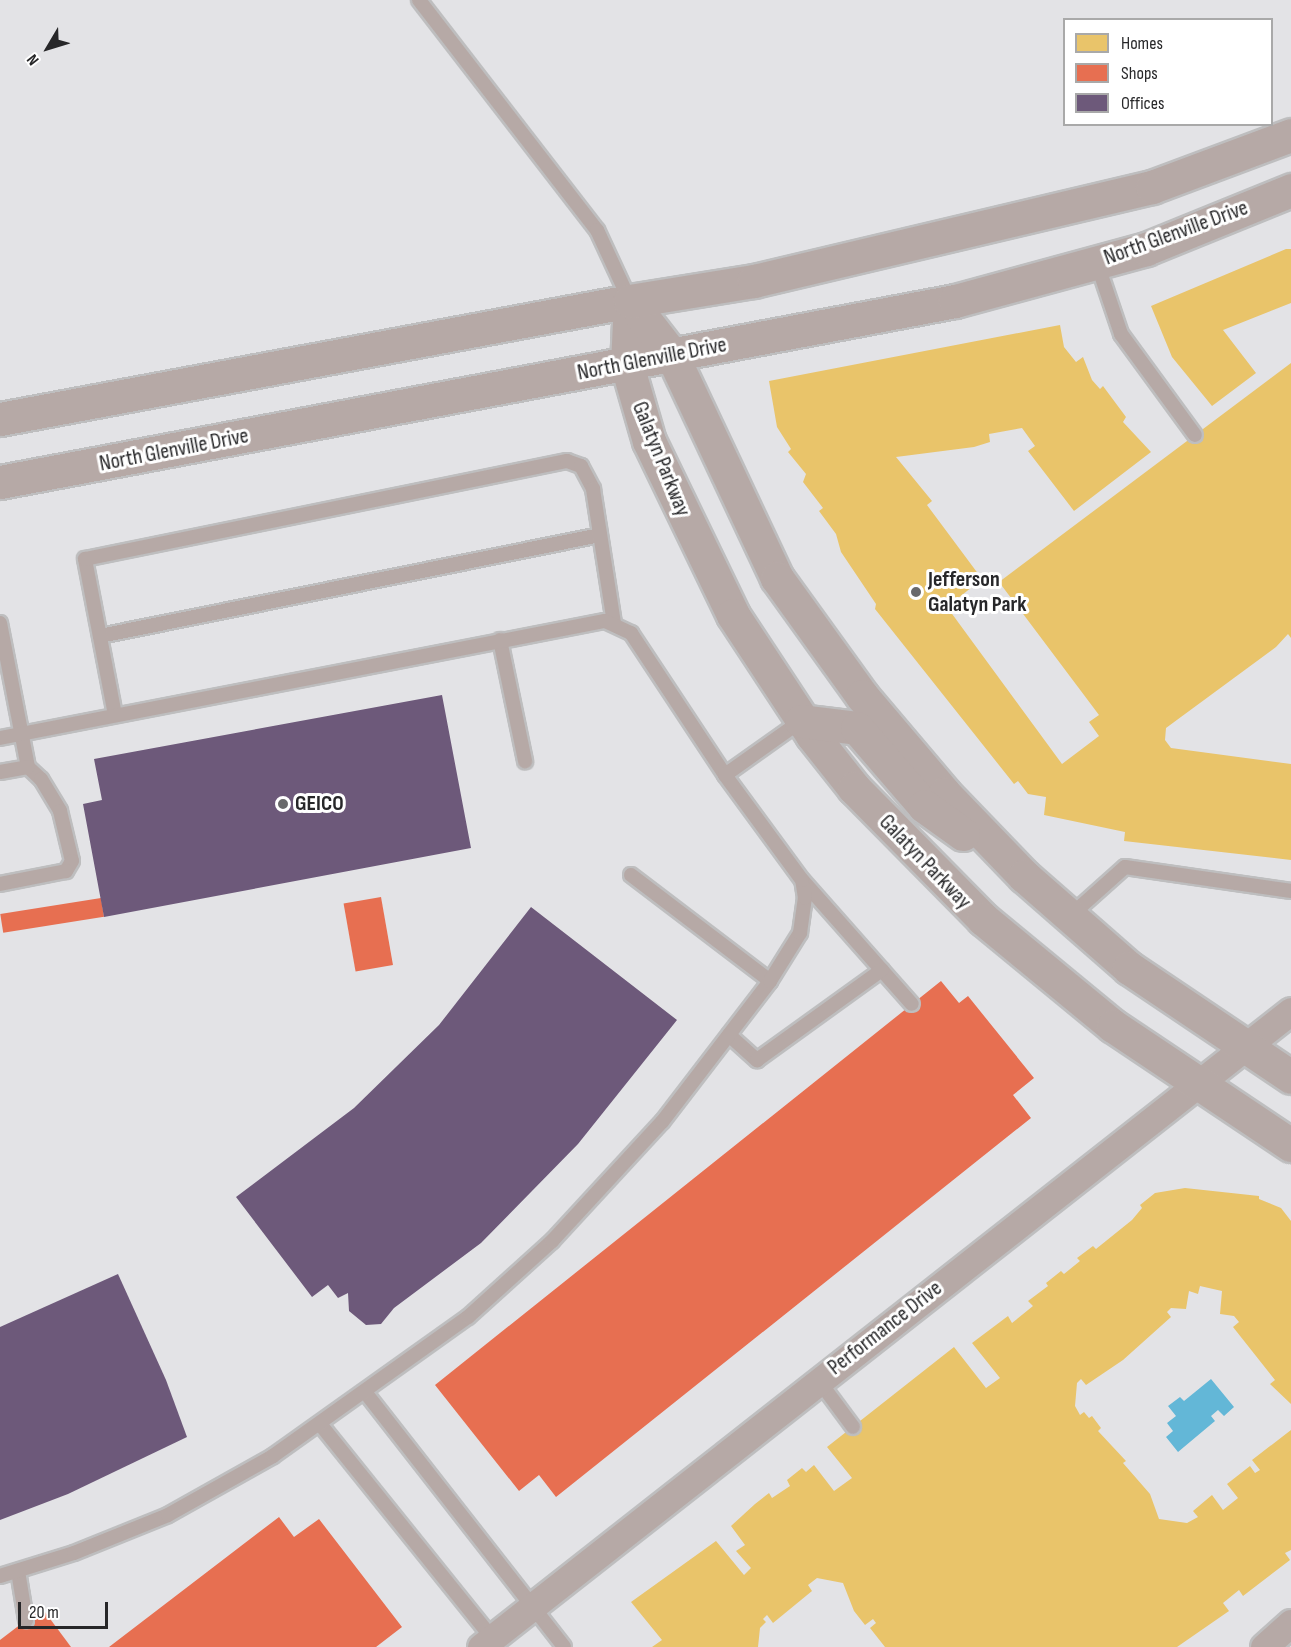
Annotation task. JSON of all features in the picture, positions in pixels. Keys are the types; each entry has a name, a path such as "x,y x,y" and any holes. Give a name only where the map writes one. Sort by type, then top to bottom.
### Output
{"street":[{"path":"0,419 630,301 754,282 1152,187 1291,135"},
{"name":"North Glenville Drive","path":"0,482 627,365 954,301 1146,249 1291,190"},
{"path":"630,301 672,355 777,578 862,696 945,794 1024,876 1129,968 1291,1077"},
{"name":"Galatyn Parkway","path":"630,301 627,365 649,441 706,565 801,721 854,788 982,919 1113,1026 1291,1145"},
{"path":"801,721 857,728 924,807 1024,876"},
{"name":"Performance Drive","path":"491,1644 532,1607 1291,1011"},
{"path":"1264,1647 1291,1623"}],"lane":[{"path":"419,0 597,230 630,301"},
{"path":"1097,262 1121,334 1195,435"},
{"path":"115,715 85,559 567,461 581,466 593,489 614,623"},
{"path":"100,636 600,536"},
{"path":"0,623 28,766 41,778 60,811 71,868 0,884"},
{"path":"0,738 586,623 614,623 631,633 725,776 802,880 912,1004"},
{"path":"500,640 525,761"},
{"path":"725,776 801,721"},
{"path":"0,772 28,766"},
{"path":"1069,917 1125,867 1291,891"},
{"path":"631,875 770,981"},
{"path":"0,1576 74,1553 168,1515 273,1456 366,1392 468,1317 552,1241 662,1122 729,1035 770,981 800,933 805,898 802,880"},
{"path":"729,1035 757,1060 882,970"},
{"path":"819,1381 853,1427"},
{"path":"366,1392 564,1647"},
{"path":"320,1424 491,1644"},
{"path":"18,1571 26,1620"}],"water":[{"path":"1211,1379 1234,1407 1224,1416 1218,1410 1211,1416 1215,1421 1178,1452 1166,1437 1173,1431 1167,1423 1176,1416 1168,1406 1180,1397 1184,1401"}],"building: Homes":[{"path":"1286,249 1291,249 1291,303 1223,330 1256,373 1212,406 1172,357 1151,306"},
{"name":"Jefferson Galatyn Park","path":"1060,325 1064,347 1076,362 1083,357 1092,380 1100,389 1103,386 1126,417 1123,422 1151,452 1074,511 1028,451 1035,446 1022,428 989,434 990,442 974,447 896,457 932,501 927,505 982,579 947,607 1062,764 1099,736 1089,722 1099,715 999,582 1291,363 1291,638 1288,634 1276,647 1166,728 1165,740 1171,748 1291,764 1291,860 1124,841 1125,832 1044,815 1046,797 1028,794 1018,781 1014,784 875,609 876,604 841,552 836,534 819,511 823,508 803,482 806,474 788,452 791,449 777,427 769,381"},
{"path":"1185,1188 1259,1196 1259,1199 1281,1208 1291,1221 1291,1404 1270,1384 1275,1380 1233,1327 1239,1322 1234,1316 1220,1314 1222,1291 1200,1286 1198,1294 1189,1291 1186,1309 1171,1308 1167,1312 1171,1317 1123,1360 1086,1385 1081,1379 1077,1383 1075,1406 1080,1415 1084,1412 1089,1418 1092,1416 1101,1428 1098,1431 1126,1461 1123,1463 1150,1494 1159,1519 1187,1523 1198,1517 1193,1511 1212,1495 1223,1510 1238,1498 1227,1484 1250,1466 1255,1473 1260,1470 1252,1460 1291,1430 1291,1550 1285,1553 1290,1560 1243,1596 1239,1590 1223,1603 1229,1611 1177,1647 885,1647 870,1628 876,1623 873,1619 865,1625 854,1611 843,1583 817,1578 808,1585 812,1591 773,1623 767,1615 763,1619 766,1622 760,1628 758,1647 652,1647 662,1640 631,1602 716,1541 744,1575 751,1568 736,1551 745,1545 731,1526 755,1504 769,1493 772,1498 790,1486 787,1480 802,1468 806,1472 814,1465 834,1491 852,1478 827,1447 954,1347 986,1388 1000,1378 972,1343 1008,1316 1012,1323 1033,1306 1028,1301 1048,1286 1046,1283 1061,1271 1064,1274 1080,1261 1077,1258 1093,1246 1096,1249 1132,1220 1142,1208 1140,1205 1155,1193"}],"building: Shops":[{"path":"381,897 393,965 356,972 344,904"},
{"path":"101,898 104,917 3,933 0,914"},
{"path":"941,981 959,1003 968,996 1034,1078 1013,1095 1031,1118 556,1497 539,1475 519,1491 435,1385"},
{"path":"279,1517 294,1537 319,1519 402,1627 376,1647 109,1647"},
{"path":"42,1608 71,1647 0,1647 0,1640"}],"building: Offices":[{"path":"442,695 471,848 104,917 83,804 102,800 94,759"},
{"path":"531,907 677,1020 578,1144 481,1243 394,1308 381,1324 366,1325 349,1311 348,1293 338,1298 328,1285 312,1297 236,1197 354,1108 439,1025"},
{"path":"118,1274 166,1380 187,1437 68,1494 0,1520 0,1327"}],"place":[{"name":"Jefferson Galatyn Park","path":"916,592"},
{"name":"GEICO","path":"283,804"}]}
